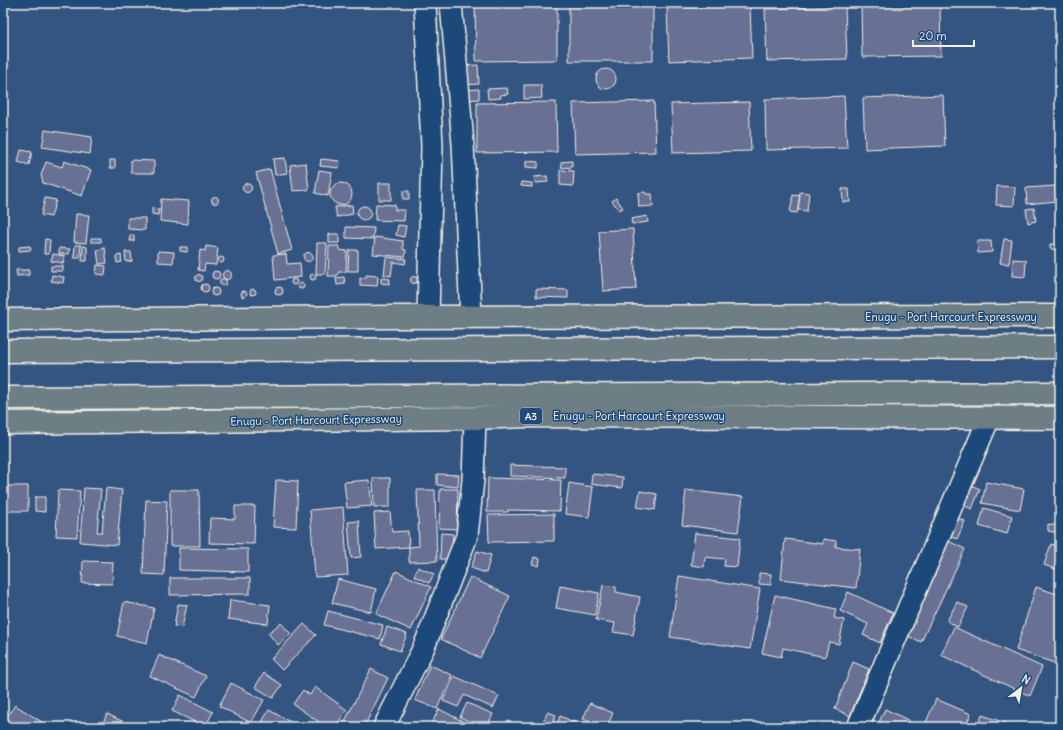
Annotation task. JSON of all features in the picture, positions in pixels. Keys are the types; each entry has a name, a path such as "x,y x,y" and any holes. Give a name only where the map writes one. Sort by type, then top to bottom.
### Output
{"main road":[{"name":"Enugu - Port Harcourt Expressway","path":"3,320 428,317 1060,316"},
{"path":"3,351 1060,347"},
{"name":"Enugu - Port Harcourt Expressway","path":"3,398 1060,393"},
{"name":"Enugu - Port Harcourt Expressway","path":"3,423 475,418 527,416 1060,418"}],"street":[{"path":"425,3 432,146 428,317"},
{"path":"451,3 463,144 471,317"},
{"path":"384,727 424,647 467,536 473,480 475,418"},
{"path":"858,727 989,418"}],"building":[{"path":"457,3 471,3 471,7 458,8"},
{"path":"475,3 514,3 516,6 517,3 534,3 535,6 536,3 553,3 557,5 557,60 476,61"},
{"path":"574,3 589,3 591,5 593,3 610,3 611,6 615,3 629,3 630,5 633,3 653,4 653,61 569,61 569,5 573,5"},
{"path":"750,6 752,58 669,61 667,8"},
{"path":"845,6 847,59 767,61 765,9"},
{"path":"861,6 940,6 941,56 862,57"},
{"path":"478,65 479,84 460,85 459,66"},
{"path":"606,69 613,72 616,79 613,86 606,89 599,86 596,79 599,72"},
{"path":"524,85 541,85 542,98 524,99"},
{"path":"507,88 508,94 500,95 501,98 488,99 487,89"},
{"path":"479,89 479,99 462,100 462,90"},
{"path":"943,95 945,146 865,149 863,98"},
{"path":"844,96 847,148 766,150 765,99"},
{"path":"654,101 656,152 575,154 573,103"},
{"path":"556,102 557,152 477,153 477,103"},
{"path":"749,102 751,151 673,153 671,104"},
{"path":"45,130 92,137 90,154 42,147"},
{"path":"21,150 32,152 29,165 18,162"},
{"path":"285,158 287,173 275,175 273,159"},
{"path":"321,159 340,161 339,168 320,166"},
{"path":"110,160 115,160 115,168 110,168"},
{"path":"131,160 154,161 154,173 131,173"},
{"path":"64,161 91,170 82,196 43,183 41,175 46,162 62,167"},
{"path":"526,161 538,162 538,168 526,167"},
{"path":"572,161 572,167 562,168 561,162"},
{"path":"306,163 309,190 293,191 290,165"},
{"path":"270,169 292,250 278,254 256,173"},
{"path":"319,170 332,172 328,196 315,193"},
{"path":"560,170 574,171 573,186 560,185"},
{"path":"547,176 548,182 535,183 534,177"},
{"path":"521,182 532,183 532,187 521,186"},
{"path":"341,183 349,186 352,194 349,202 341,205 333,202 330,194 333,186"},
{"path":"379,183 391,183 391,200 379,200"},
{"path":"245,184 249,184 251,188 249,192 245,192 243,190 243,186"},
{"path":"997,186 1015,187 1014,206 996,205"},
{"path":"1055,186 1057,201 1027,204 1026,188"},
{"path":"842,189 849,189 850,202 843,202"},
{"path":"403,191 409,191 409,199 403,199"},
{"path":"645,192 646,194 652,194 653,206 639,207 638,193"},
{"path":"800,192 809,193 807,211 798,210"},
{"path":"793,195 800,196 797,213 790,212"},
{"path":"215,197 218,200 215,203 212,200"},
{"path":"3,198 6,239 3,239"},
{"path":"45,198 56,200 51,217 41,215"},
{"path":"616,198 623,208 619,210 612,201"},
{"path":"161,199 189,201 188,224 160,221"},
{"path":"376,204 395,205 395,210 405,210 404,221 375,220"},
{"path":"352,205 353,214 337,217 335,207"},
{"path":"364,206 369,208 371,213 369,218 364,220 359,218 357,213 359,208"},
{"path":"152,208 159,209 158,215 152,214"},
{"path":"1034,208 1036,221 1028,223 1026,209"},
{"path":"76,214 89,215 86,243 74,242"},
{"path":"647,216 648,222 632,224 631,219"},
{"path":"128,218 145,218 145,230 128,229"},
{"path":"398,225 406,226 404,237 396,235"},
{"path":"346,227 374,228 373,239 346,238"},
{"path":"633,229 636,289 603,291 599,231"},
{"path":"329,234 339,234 339,243 329,243"},
{"path":"130,235 134,235 134,241 130,241"},
{"path":"375,237 403,241 403,249 406,250 405,257 373,254"},
{"path":"91,238 101,238 101,242 91,242"},
{"path":"45,239 50,240 49,254 44,254"},
{"path":"1004,239 1012,240 1009,264 1000,263"},
{"path":"977,241 991,241 992,252 978,253"},
{"path":"317,243 327,243 325,274 316,274"},
{"path":"1050,244 1060,245 1060,250 1050,249"},
{"path":"75,245 81,245 80,258 74,258"},
{"path":"30,246 31,250 19,251 19,247"},
{"path":"83,246 87,247 87,261 82,261"},
{"path":"206,246 218,248 216,265 205,264 204,271 198,270 200,250 205,251"},
{"path":"329,246 339,246 339,250 347,251 346,272 339,272 337,276 328,276"},
{"path":"180,247 187,247 187,252 180,251"},
{"path":"59,248 70,249 69,254 59,254"},
{"path":"105,248 107,263 99,264 97,250"},
{"path":"349,250 358,250 358,271 348,271"},
{"path":"158,251 174,252 173,263 158,262"},
{"path":"125,252 131,252 132,261 126,262"},
{"path":"306,253 310,253 312,257 310,261 306,261 304,259 304,255"},
{"path":"53,254 65,256 63,263 51,261"},
{"path":"286,254 287,264 300,263 301,277 275,280 273,255"},
{"path":"121,255 122,262 117,263 116,256"},
{"path":"221,257 224,260 221,263 218,260"},
{"path":"386,257 406,259 405,264 393,262 391,276 384,275"},
{"path":"1013,259 1026,260 1025,277 1012,276"},
{"path":"97,265 106,266 105,275 96,274"},
{"path":"51,266 63,266 63,271 51,271"},
{"path":"16,270 29,270 29,275 17,276"},
{"path":"214,271 218,271 220,275 218,279 214,279 212,277 212,273"},
{"path":"225,271 229,271 231,275 229,279 225,279 223,277 223,273"},
{"path":"199,274 202,275 202,281 199,282 196,281 195,278 196,275"},
{"path":"313,274 316,277 313,280 310,277"},
{"path":"52,275 64,277 63,283 51,281"},
{"path":"366,275 378,276 377,286 360,285 360,278 366,278"},
{"path":"414,276 417,277 417,283 414,284 411,283 410,280 411,277"},
{"path":"344,277 345,284 337,285 336,278"},
{"path":"381,278 390,279 389,284 381,283"},
{"path":"223,279 226,282 223,285 220,282"},
{"path":"294,279 297,282 294,285 291,282"},
{"path":"301,283 304,286 301,289 298,286"},
{"path":"205,284 208,285 208,291 205,292 202,291 201,288 202,285"},
{"path":"277,287 281,287 283,291 281,295 277,295 275,293 275,289"},
{"path":"213,288 217,288 219,292 217,296 213,296 211,294 211,290"},
{"path":"253,289 256,292 253,295 250,292"},
{"path":"536,289 568,290 568,298 536,297"},
{"path":"244,291 247,294 244,297 241,294"},
{"path":"510,465 565,467 565,478 510,476"},
{"path":"437,474 459,475 458,487 437,485"},
{"path":"592,474 623,477 622,488 591,484"},
{"path":"373,478 390,478 390,507 374,507"},
{"path":"488,478 561,480 560,511 508,510 508,512 487,512"},
{"path":"276,480 298,481 296,528 273,527"},
{"path":"369,480 372,506 347,508 344,482"},
{"path":"986,482 1024,489 1020,510 982,503"},
{"path":"569,483 593,487 589,517 565,514"},
{"path":"969,484 980,489 972,509 961,504"},
{"path":"5,486 28,486 28,511 6,511"},
{"path":"84,488 101,489 97,532 102,532 106,488 122,490 117,545 80,542"},
{"path":"440,489 458,489 457,529 439,528"},
{"path":"58,490 80,491 77,537 56,536"},
{"path":"170,490 199,490 200,546 170,546"},
{"path":"417,490 435,490 437,561 409,562 409,547 419,546"},
{"path":"686,490 743,497 738,532 682,525"},
{"path":"640,491 657,494 655,510 637,507"},
{"path":"35,497 45,497 45,512 35,511"},
{"path":"146,500 167,501 164,575 143,574"},
{"path":"235,506 255,506 254,544 209,543 210,518 235,519"},
{"path":"343,507 348,575 315,577 310,510"},
{"path":"984,508 1012,516 1007,534 979,526"},
{"path":"390,512 392,532 408,531 409,547 376,549 374,513"},
{"path":"554,514 554,541 489,542 488,515"},
{"path":"955,517 965,521 957,539 947,535"},
{"path":"359,521 361,557 351,558 348,522"},
{"path":"1048,524 1060,526 1060,533 1048,531"},
{"path":"441,533 453,534 451,559 440,559"},
{"path":"695,533 740,538 737,567 724,566 725,559 705,557 704,567 691,565"},
{"path":"785,539 823,544 823,539 836,541 836,547 860,549 856,588 781,579"},
{"path":"946,540 965,549 921,642 902,633"},
{"path":"1051,544 1060,547 1060,571 1044,565"},
{"path":"179,548 248,549 248,572 179,570"},
{"path":"477,551 491,555 486,573 471,568"},
{"path":"534,557 540,559 539,566 532,564"},
{"path":"83,561 113,562 112,584 82,583"},
{"path":"418,567 434,574 429,583 414,576"},
{"path":"396,571 431,587 411,630 376,614"},
{"path":"759,573 771,574 771,585 759,584"},
{"path":"679,576 760,589 750,649 670,637"},
{"path":"470,577 510,596 480,658 441,639"},
{"path":"170,578 250,578 250,594 170,595"},
{"path":"338,579 376,589 371,612 332,603"},
{"path":"603,585 616,587 616,592 640,597 633,635 613,632 615,623 596,620"},
{"path":"560,586 599,593 595,615 556,608"},
{"path":"1036,587 1060,595 1060,665 1016,650"},
{"path":"848,592 893,613 880,643 863,635 868,624 840,611"},
{"path":"775,595 836,609 834,618 844,620 839,644 829,642 825,657 783,648 781,657 762,653"},
{"path":"230,600 270,605 268,624 228,619"},
{"path":"124,602 154,608 147,643 117,636"},
{"path":"957,602 968,607 958,627 947,621"},
{"path":"178,604 187,605 182,627 174,626"},
{"path":"328,611 383,625 380,639 324,625"},
{"path":"3,617 7,617 3,649"},
{"path":"281,623 291,634 278,645 268,633"},
{"path":"304,624 316,635 282,670 271,659"},
{"path":"387,627 407,634 400,651 381,644"},
{"path":"954,627 1042,667 1030,696 941,655"},
{"path":"159,655 206,676 196,697 150,676"},
{"path":"853,662 869,669 850,716 835,709"},
{"path":"430,665 452,675 437,709 415,700"},
{"path":"371,669 388,678 364,727 342,727"},
{"path":"264,673 282,685 273,698 255,687"},
{"path":"454,676 499,696 493,708 464,695 458,707 443,701"},
{"path":"231,683 264,700 251,723 219,706"},
{"path":"315,687 347,710 335,727 326,727 293,704 303,690 310,695"},
{"path":"180,695 213,712 205,727 172,711"},
{"path":"936,699 971,714 965,727 924,727"},
{"path":"467,703 493,714 487,727 481,727 460,717"},
{"path":"590,703 613,713 607,727 602,727 583,719"},
{"path":"15,705 50,727 3,727 3,723"},
{"path":"439,709 474,727 430,727"},
{"path":"885,709 910,721 908,727 877,727"},
{"path":"269,710 292,723 289,727 259,727"},
{"path":"548,712 556,715 552,725 543,721"},
{"path":"107,714 135,727 101,727"},
{"path":"982,715 1018,727 978,727"},
{"path":"560,716 585,727 556,727"},
{"path":"508,720 522,727 505,727"},
{"path":"303,722 312,727 300,727"}]}
